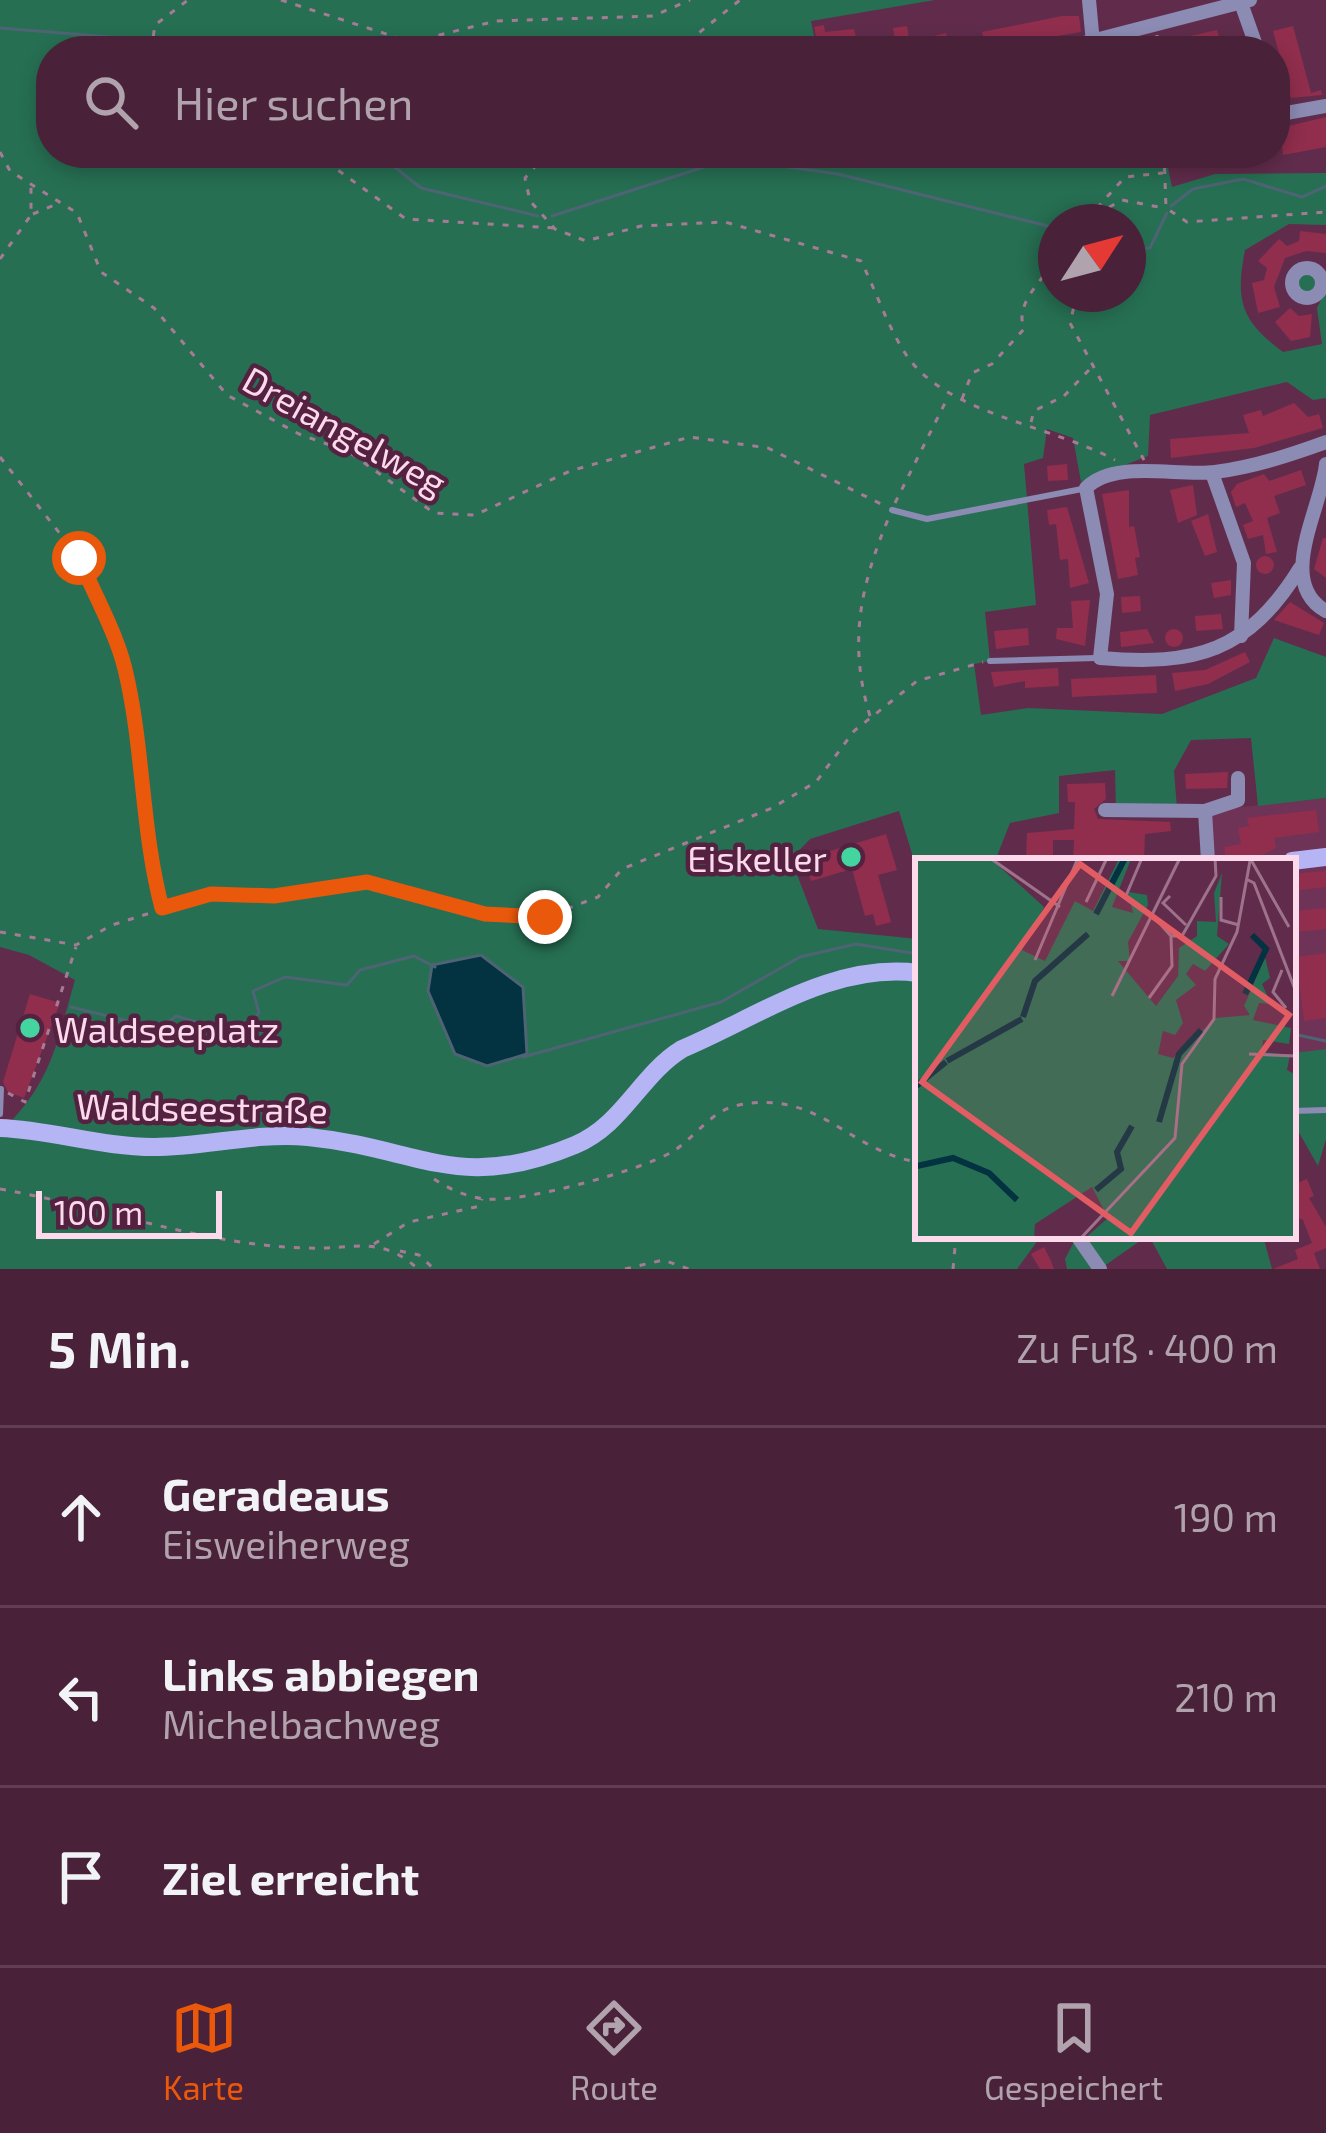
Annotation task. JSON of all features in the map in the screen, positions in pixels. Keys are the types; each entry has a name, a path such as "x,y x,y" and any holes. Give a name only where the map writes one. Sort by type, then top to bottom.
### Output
{"street":[{"path":"1089,0 1092,36"},
{"path":"1119,36 1245,2 1254,36"},
{"path":"1290,112 1326,106"},
{"path":"1326,442 1274,461 1212,473 1144,472 1094,480 1086,488 1107,595 1100,658 1181,660 1240,636 1266,619 1300,568 1326,464"},
{"path":"1212,473 1244,563 1240,636"},
{"path":"1300,568 1306,590 1326,611"},
{"path":"1105,810 1205,811 1238,800 1238,778"},
{"path":"1205,811 1208,858"},
{"path":"1296,861 1326,857"},
{"name":"Waldseestraße","path":"0,1128 97,1144 153,1147 238,1137 305,1136 482,1172 564,1150 616,1118 659,1066 682,1049 823,984 876,970 915,974"},
{"path":"1079,1239 1100,1269"}],"lane":[{"path":"892,510 927,519 1086,488"},
{"path":"990,661 1100,658"},
{"path":"0,1114 1,1089"},
{"path":"1296,1111 1326,1110"}],"path":[{"path":"153,36 155,26 188,0"},
{"path":"280,0 392,36"},
{"path":"435,36 496,21 653,16 690,0"},
{"path":"695,36 740,0"},
{"path":"0,152 10,171 0,173"},
{"path":"335,168 406,219 555,229 586,241 641,226 725,222 861,261 906,356 948,397 1073,437 1144,472"},
{"path":"534,168 525,178 530,201 555,229"},
{"path":"1165,168 1166,208"},
{"name":"Dreiangelweg","path":"10,171 77,213 101,272 154,308 227,395 299,434 349,452 434,513 475,515 570,471 690,437 768,448 892,510"},
{"path":"1101,204 1125,177 1165,173"},
{"path":"31,183 31,215"},
{"path":"1112,204 1122,200 1144,204"},
{"path":"0,259 31,215 60,202"},
{"path":"1146,204 1166,208 1186,222 1326,212"},
{"path":"961,401 972,373 992,364 1024,329 1019,316 1026,296 1038,287"},
{"path":"1072,312 1070,322 1144,472"},
{"path":"1031,424 1034,411 1064,396 1091,368"},
{"path":"870,717 856,674 856,615 892,510 948,397"},
{"path":"0,457 79,558 124,664 142,758 149,853 162,908"},
{"path":"0,932 76,945 162,908 211,894 274,896 367,882 485,914 545,917 598,897 622,869 772,808 816,782 870,717 916,681 990,661"},
{"path":"1,1089 25,1102 76,945"},
{"path":"425,1161 431,1177 482,1199 526,1196 638,1168 675,1150 734,1105 774,1102 808,1107 893,1157 915,1161"},
{"path":"0,1189 198,1237 306,1248 373,1245 419,1255 434,1269"},
{"path":"373,1245 409,1222 480,1206 482,1199"},
{"path":"953,1269 956,1239"},
{"path":"398,1251 418,1269"},
{"path":"625,1269 663,1260 689,1269"}],"shaded area":[{"path":"1326,798 1326,1049 1296,1053 1296,858 1208,858 1205,811"}],"green space":[{"path":"0,0 935,0 811,21 814,36 36,36 36,168 1168,168 1172,187 1215,174 1326,173 1326,225 1289,224 1245,250 1241,283 1250,320 1283,352 1322,344 1317,308 1326,290 1326,398 1313,400 1287,382 1150,415 1148,456 1081,482 1073,438 1047,429 1043,458 1024,464 1036,605 985,612 990,661 974,664 981,715 1028,708 1162,714 1256,678 1274,638 1326,657 1326,798 1258,806 1251,738 1191,740 1174,771 1177,808 1116,810 1115,770 1059,776 1059,813 1010,823 996,858 915,858 915,863 899,811 810,839 791,859 818,929 915,939 915,1239 1039,1239 1017,1269 0,1269 0,1133 41,1080 75,980 29,955 0,947"},
{"path":"1307,268 1318,272 1322,283 1318,294 1307,298 1296,294 1292,283 1296,272"},
{"path":"1326,1049 1326,1139 1318,1166 1296,1127 1296,1053"},
{"path":"1075,1239 1143,1239 1100,1269 1067,1269 1065,1259"},
{"path":"1151,1239 1264,1239 1272,1269 1167,1269"}],"water":[{"path":"481,955 523,987 527,1054 487,1066 455,1054 428,991 432,965"}],"building":[{"path":"1079,16 1081,32 983,36 982,32"},
{"path":"824,25 825,32 854,29 856,36 816,36 814,27"},
{"path":"907,26 909,36 894,36 893,28"},
{"path":"1293,26 1311,93 1321,90 1322,95 1291,98 1290,36 1274,36 1273,31"},
{"path":"1326,117 1326,147 1290,154 1290,126"},
{"path":"1300,231 1326,234 1326,253 1306,251 1285,258 1274,287 1280,307 1258,313 1252,283 1264,280 1267,268 1258,261 1279,239 1287,246 1299,241"},
{"path":"1290,308 1299,316 1312,314 1310,337 1291,341 1275,322"},
{"path":"1294,403 1308,417 1319,414 1323,428 1254,448 1171,458 1170,439 1249,433 1243,415 1261,410 1263,416"},
{"path":"1067,464 1068,480 1048,481 1047,466"},
{"path":"1301,470 1306,485 1274,496 1280,513 1267,518 1277,552 1266,554 1263,535 1248,539 1243,525 1253,521 1245,503 1236,507 1231,492 1237,484 1264,474 1269,481"},
{"path":"1193,485 1197,515 1178,523 1170,490"},
{"path":"1129,490 1129,527 1134,526 1140,557 1135,558 1138,575 1118,579 1102,494"},
{"path":"1067,507 1089,583 1070,588 1068,559 1060,560 1056,524 1049,525 1047,510"},
{"path":"1208,514 1217,552 1205,556 1191,521"},
{"path":"1326,538 1326,578 1314,569"},
{"path":"1265,556 1274,565 1265,574 1256,565"},
{"path":"1231,580 1231,595 1214,598 1211,583"},
{"path":"1140,596 1141,611 1122,613 1121,597"},
{"path":"1090,600 1085,646 1056,639 1057,628 1073,628 1071,601"},
{"path":"1290,602 1324,623 1319,635 1274,620"},
{"path":"1221,614 1223,629 1196,631 1195,616"},
{"path":"1028,628 1029,645 996,649 994,631"},
{"path":"1147,629 1154,643 1121,647 1120,632"},
{"path":"1174,629 1183,638 1174,647 1165,638"},
{"path":"1245,652 1250,662 1208,684 1175,691 1172,673 1205,670"},
{"path":"1058,668 1059,686 1025,688 1025,681 994,687 991,672"},
{"path":"1156,675 1157,693 1072,697 1071,679"},
{"path":"1228,772 1227,788 1186,789 1185,774"},
{"path":"1105,783 1106,799 1094,809 1098,819 1170,822 1171,831 1145,834 1144,858 1073,858 1074,840 1053,840 1053,858 1026,858 1027,833 1074,829 1075,802 1068,802 1067,784"},
{"path":"1316,810 1319,832 1274,838 1276,848 1257,858 1226,858 1224,847 1241,844 1238,828 1249,826 1247,818"},
{"path":"886,834 897,870 878,875 891,922 876,926 873,914 865,916 852,869 811,881 804,859"},
{"path":"1326,871 1326,887 1296,891 1296,874"},
{"path":"1326,908 1326,929 1296,932 1296,911"},
{"path":"1326,953 1326,1018 1304,1021 1296,957"},
{"path":"30,994 60,1003 24,1098 8,1092 3,1082"},
{"path":"1307,1179 1314,1196 1309,1198 1326,1227 1326,1248 1314,1253 1320,1269 1273,1269 1298,1259 1295,1250 1312,1243 1303,1220 1296,1216 1296,1184"},
{"path":"1044,1247 1054,1269 1040,1269 1031,1254"}],"waterway":[{"path":"0,28 99,36"},
{"path":"396,168 421,188 538,216"},
{"path":"552,216 701,168"},
{"path":"794,168 838,174 1038,224"},
{"path":"1171,206 1193,189 1243,179 1302,197 1326,186"},
{"path":"1146,248 1167,213"},
{"path":"523,1057 721,1002 800,957 856,944 915,954"},
{"path":"71,1007 160,1029 176,1016 207,1025 227,1043 259,1013 253,991 285,977 347,985 360,970 414,956 435,967"},
{"path":"1296,1035 1326,1041"}],"place":[{"name":"Eiskeller","path":"851,857"},
{"name":"Waldseeplatz","path":"30,1028"}],"route":[{"path":"79,558 124,664 142,758 152,872 162,908 211,894 274,896 367,882 485,914 545,917"}]}
